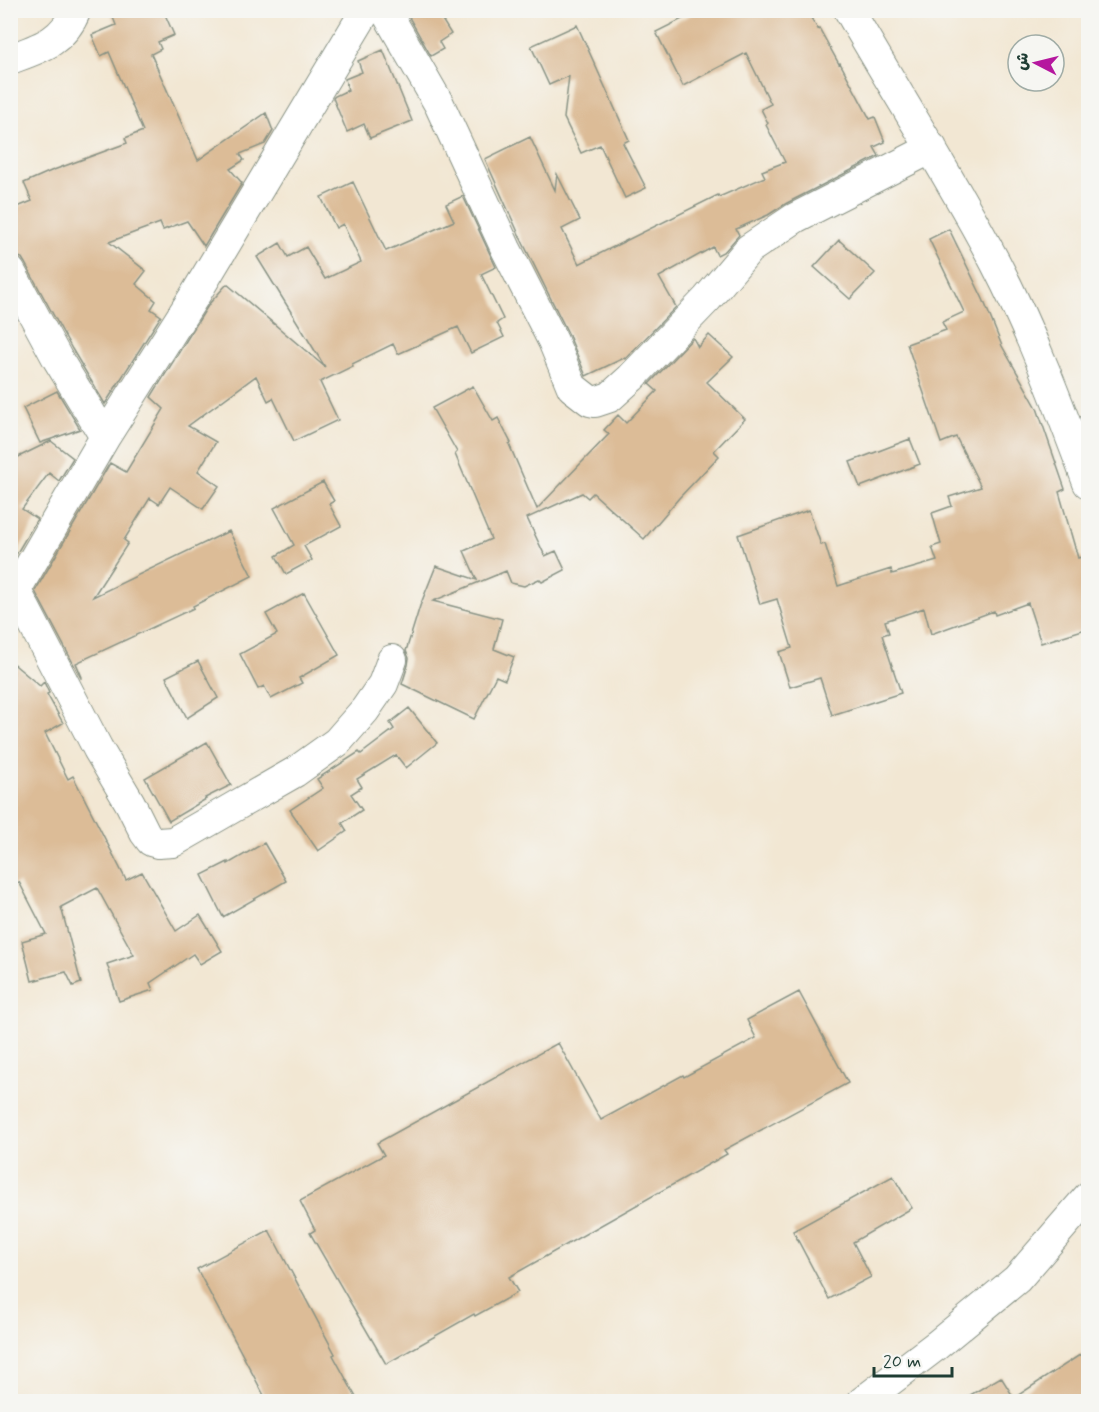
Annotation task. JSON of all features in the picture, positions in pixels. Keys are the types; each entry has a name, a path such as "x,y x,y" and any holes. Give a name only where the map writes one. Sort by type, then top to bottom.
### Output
{"street":[{"path":"10,59 53,41 66,30 76,10"},
{"path":"366,10 195,295 105,437 13,596 145,833 151,841 158,843 173,842 295,772 337,742 365,710 382,684 392,660"},
{"path":"385,10 439,104 573,387 590,401 595,402 610,396 631,378 707,298 749,249 795,218 932,148"},
{"path":"849,10 932,148 995,262 1050,380 1089,483"},
{"path":"10,272 57,358 105,437"},
{"path":"861,1401 937,1345 1017,1279 1089,1197"}],"building":[{"path":"110,10 163,10 174,35 158,42 161,49 151,54 198,160 266,113 273,131 265,144 240,154 244,160 230,169 242,183 204,246 187,221 163,230 160,223 109,242 146,271 136,284 156,301 151,309 161,316 105,404 22,258 10,254 10,210 32,201 24,183 127,143 125,138 143,131 109,52 101,56 92,35 116,25"},
{"path":"405,10 436,10 451,34 439,42 443,49 431,56"},
{"path":"700,10 806,10 840,63 870,119 875,117 885,142 874,147 879,156 768,215 736,229 739,235 725,251 717,255 713,247 659,277 676,307 625,359 586,376 568,333 522,241 485,159 530,137 555,190 557,174 580,220 562,229 579,264 718,195 719,197 765,177 762,171 785,162 766,125 768,123 761,109 771,104 746,53 683,86 656,32"},
{"path":"577,25 629,140 623,143 646,188 625,198 600,145 581,153 564,118 569,76 549,85 531,46"},
{"path":"383,50 412,121 370,138 364,124 347,132 333,98 348,90 345,79 362,72 358,61"},
{"path":"353,182 386,251 454,221 446,204 463,196 496,267 481,274 503,319 497,323 504,337 471,353 458,327 398,354 393,344 352,364 353,366 320,382 338,420 294,441 273,398 268,401 256,376 188,426 216,442 198,471 219,486 203,509 170,487 159,504 150,498 124,540 128,543 93,597 229,531 252,576 193,606 194,608 76,663 81,678 35,591 110,463 126,472 164,409 151,397 209,304 227,284 325,367 257,257 280,243 288,257 306,247 325,279 361,262 343,224 336,228 321,197"},
{"path":"949,229 983,299 1002,346 1037,408 1065,489 1059,492 1078,558 1082,557 1089,579 1089,628 1041,643 1028,603 995,615 994,611 931,634 924,608 885,621 889,633 882,635 901,693 832,715 820,678 790,687 779,652 792,648 777,599 760,604 738,535 809,510 821,545 825,544 838,586 891,569 892,574 937,561 932,547 941,544 932,513 952,506 949,497 981,487 956,437 941,443 907,344 946,330 942,322 964,312 929,239"},
{"path":"839,240 875,273 850,299 814,267"},
{"path":"709,335 733,357 707,382 745,419 714,451 719,456 644,539 593,493 588,498 582,493 527,518 545,556 556,551 565,570 542,582 539,579 524,586 511,583 506,571 433,601 502,619 494,649 514,657 505,680 496,676 474,719 402,684 409,658 406,651 436,566 477,580 464,551 491,539 455,454 457,452 432,408 473,386 493,421 498,418 511,443 509,444 537,509 609,434 604,430 618,415 626,423 657,391 649,384 693,338 698,347"},
{"path":"57,391 80,429 40,443 23,408"},
{"path":"910,439 920,464 860,487 850,462"},
{"path":"51,441 73,458 59,481 49,473 22,509 37,519 14,558 10,556 10,461"},
{"path":"323,482 334,501 329,504 341,526 304,546 312,560 286,574 276,556 294,545 274,508"},
{"path":"304,593 339,655 299,678 302,683 271,699 264,686 258,689 240,654 277,634 266,614"},
{"path":"10,661 40,686 44,682 49,693 47,694 63,723 45,733 68,779 73,776 126,880 142,872 176,931 200,915 222,951 200,964 193,954 150,983 153,990 119,1001 107,964 134,955 97,888 61,907 81,983 73,986 66,972 32,981 22,941 46,934 19,882 10,887"},
{"path":"198,661 218,698 187,718 166,677"},
{"path":"409,708 437,743 406,768 396,755 357,779 362,787 351,794 362,810 342,823 347,831 318,851 290,810 323,788 317,779 359,752 361,754 394,729 390,723"},
{"path":"207,742 231,785 205,798 169,821 145,778"},
{"path":"264,843 286,881 223,917 202,875 228,862 228,864"},
{"path":"799,992 848,1083 724,1150 727,1154 509,1277 518,1292 386,1364 310,1233 315,1230 300,1201 384,1155 377,1143 558,1043 601,1120 756,1038 747,1020"},
{"path":"893,1176 912,1208 853,1242 871,1277 829,1299 793,1231"},
{"path":"269,1230 358,1401 267,1401 197,1269"},
{"path":"1089,1349 1089,1401 960,1401 1001,1377 1014,1398"}]}
